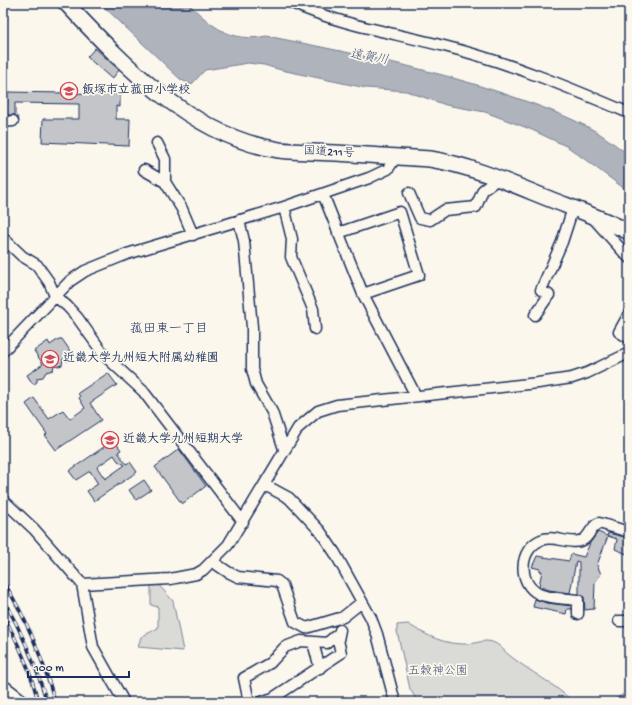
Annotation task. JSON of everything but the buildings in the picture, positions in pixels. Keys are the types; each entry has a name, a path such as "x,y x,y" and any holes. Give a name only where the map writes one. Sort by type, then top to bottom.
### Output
{"highway":[{"name":"国道211号","path":"66,3 94,34 183,111 208,126 242,140 278,150 430,159 447,162 499,178 589,213 629,232"}],"street":[{"path":"292,3 362,28 444,46 508,64 568,86 629,113"},
{"path":"157,143 165,159 165,182"},
{"path":"3,351 70,281 105,262 284,207 379,174 388,169 396,157"},
{"path":"144,170 165,182 182,209 193,235"},
{"path":"409,193 420,218 430,220 445,210 476,207 483,190 499,178"},
{"path":"323,194 363,294 416,396"},
{"path":"284,207 292,239 291,257 313,310 315,329"},
{"path":"535,315 549,294 541,290 562,242 573,208"},
{"path":"338,233 400,212 420,275 363,294"},
{"path":"589,213 629,258"},
{"path":"239,220 244,241 252,327 252,369 256,384 272,412 284,449"},
{"path":"3,238 22,256 37,265 49,282 55,296 77,317 105,356 143,392 243,522"},
{"path":"629,314 620,332 629,338"},
{"path":"82,584 196,574 212,562 228,545 265,485 284,449 298,428 318,410 338,405 572,378 587,373 629,352"},
{"path":"265,485 288,498 320,531 335,552 362,602 377,634 395,702"},
{"path":"3,500 34,529 82,584 93,647 124,702"},
{"path":"578,614 578,600 539,594 528,583 523,575 523,567 528,549 535,543 549,538 581,541 599,523 629,532"},
{"path":"212,562 238,577 277,581 282,585 295,622 306,628 343,617 362,602"},
{"path":"261,702 272,698 342,653 338,640 343,617"},
{"path":"248,702 244,678 270,663 285,647 301,642 326,643 339,633"},
{"path":"313,643 320,668"},
{"path":"3,685 25,702"}],"green space":[{"path":"157,583 173,601 183,651 138,647 141,637 158,628 158,607 151,605 151,584"},
{"name":"五穀神公園","path":"408,624 429,636 452,643 470,644 482,641 493,642 517,661 566,695 573,702 418,702 410,689 397,631 397,625"},
{"path":"629,691 629,702 610,702"}],"water":[{"name":"遠賀川","path":"100,3 188,3 214,26 233,35 254,38 267,36 385,61 444,75 526,101 586,126 629,155 629,192 568,147 530,129 485,112 446,105 406,91 366,88 264,65 248,63 205,70 191,85 180,79"}],"railway":[{"path":"3,581 20,610 34,640 55,702"},
{"path":"3,599 28,649 47,702"},
{"path":"3,615 24,657 38,702"}],"place":[{"name":"飯塚市立菰田小学校","path":"69,91"},
{"name":"近畿大学九州短大附属幼稚園","path":"50,359"},
{"name":"近畿大学九州短期大学","path":"110,440"}],"district":[{"name":"菰田東一丁目","path":"169,329"}]}
